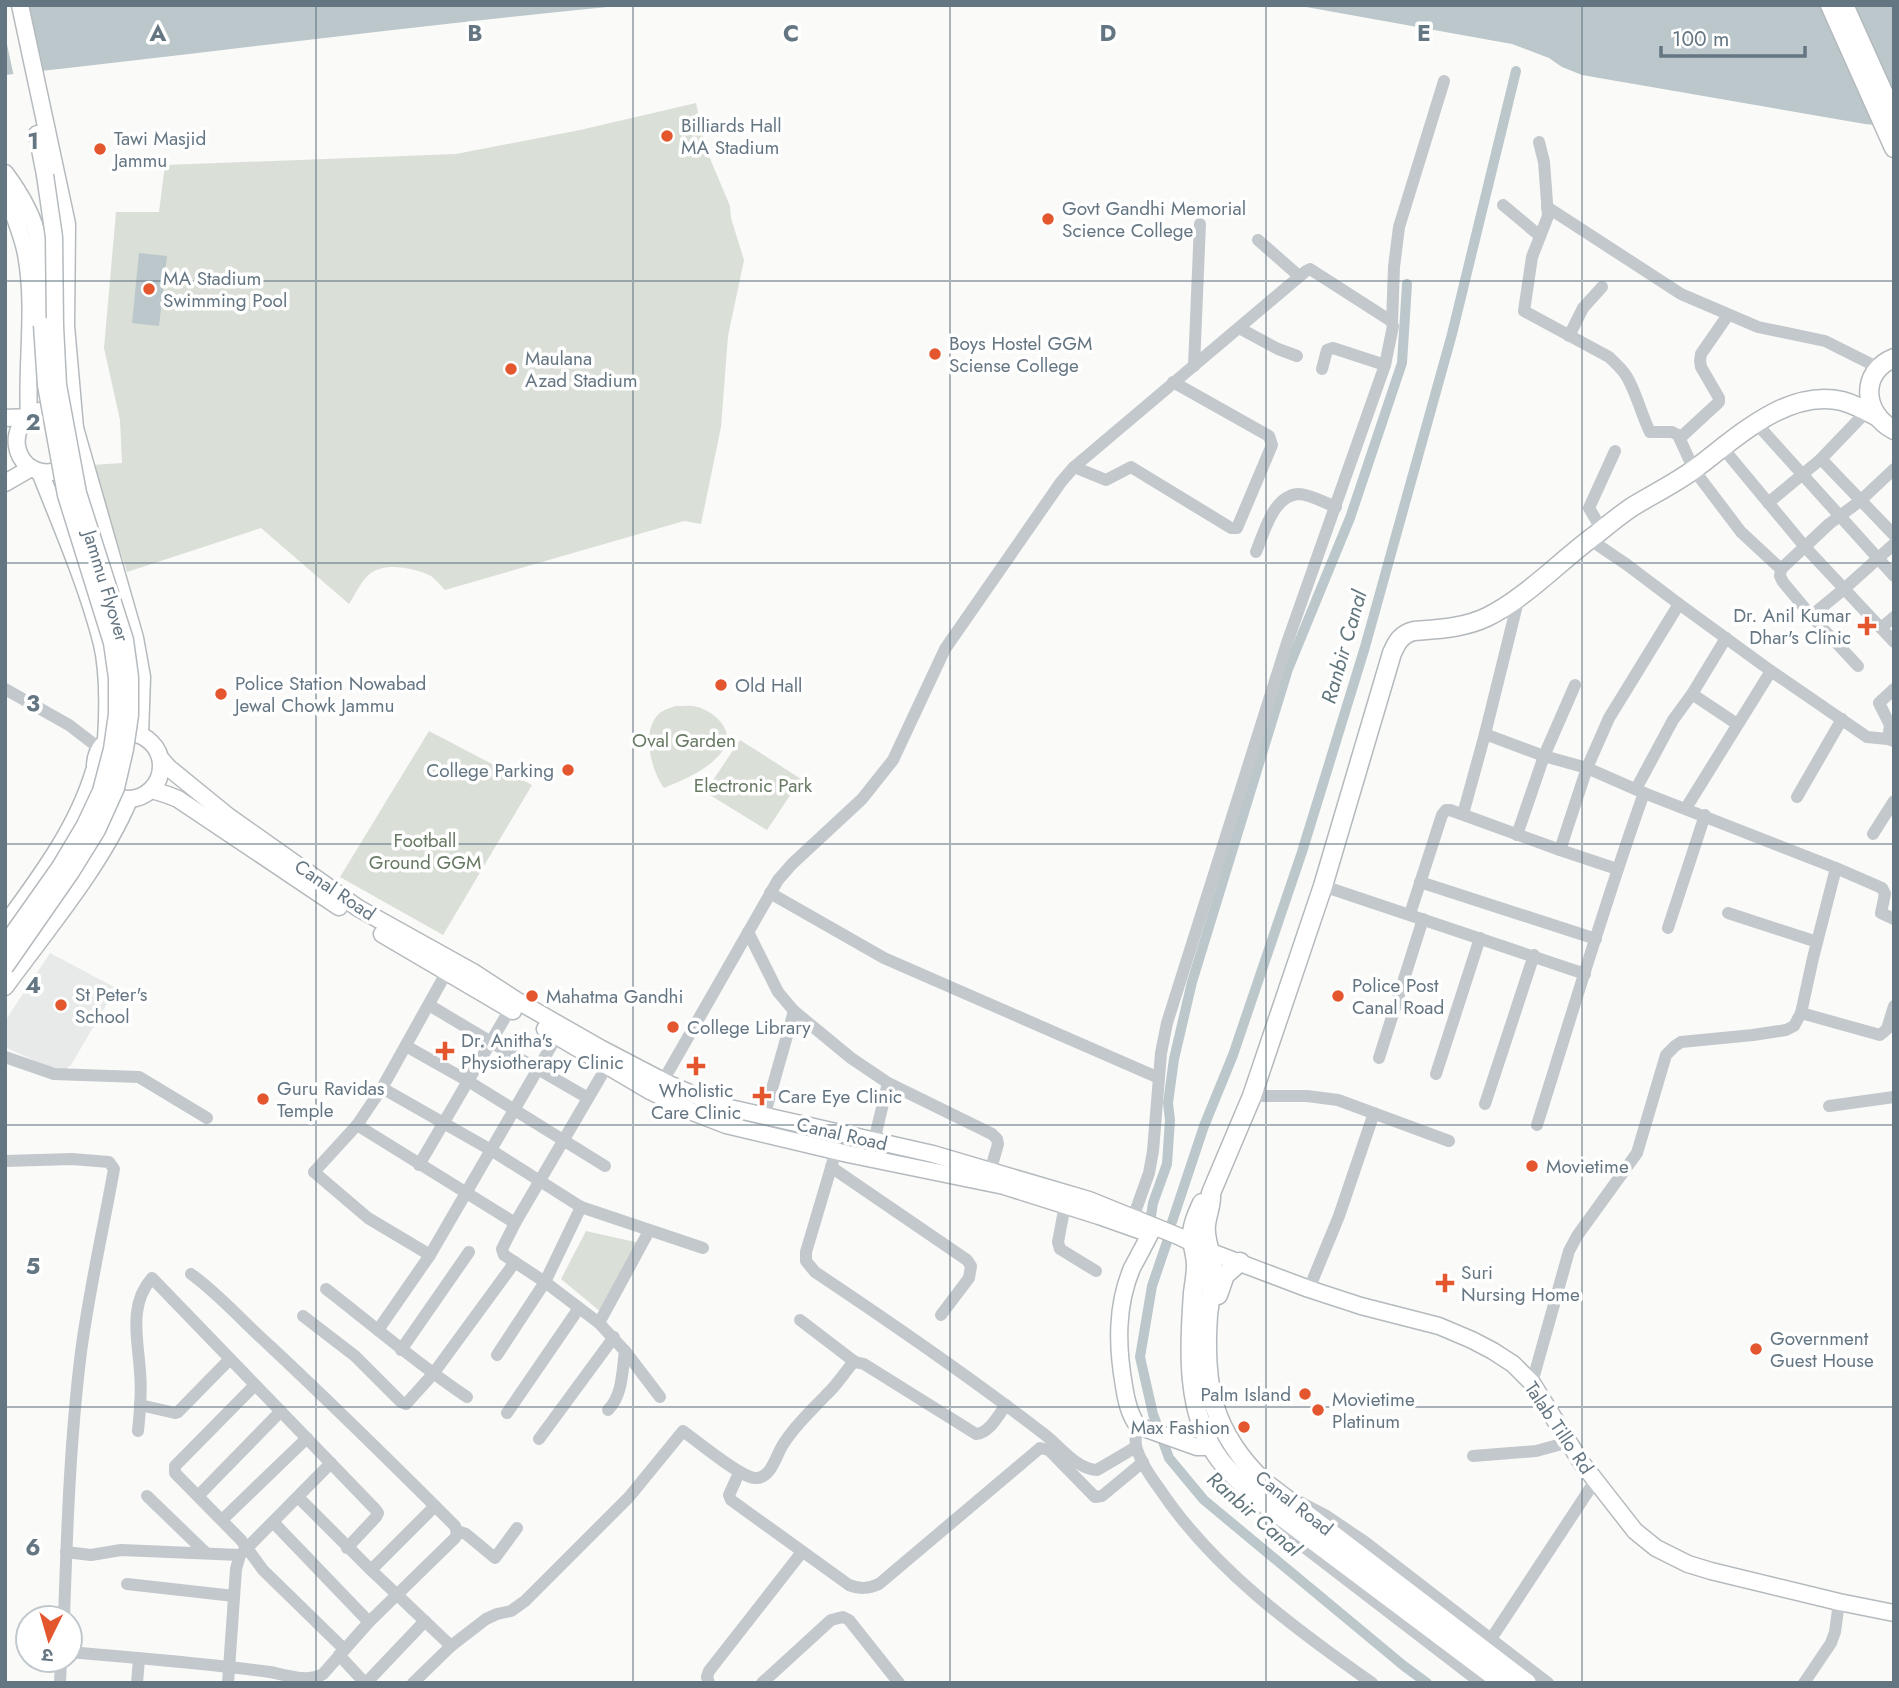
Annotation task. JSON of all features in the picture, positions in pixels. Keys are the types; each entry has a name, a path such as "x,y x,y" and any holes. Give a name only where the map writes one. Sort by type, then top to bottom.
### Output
{"highway":[{"path":"1830,5 1894,148"},
{"path":"1844,5 1894,116"},
{"path":"1841,401 1881,368"},
{"path":"1871,414 1869,391 1881,368"},
{"path":"1200,1249 1212,1203 1211,1193 1252,1096 1323,886 1385,674 1397,643 1407,633 1467,625 1503,609 1595,526 1694,470 1756,423 1794,404 1808,401 1841,401 1871,414 1894,430"},
{"name":"Canal Road","path":"1200,1249 1213,1270 1208,1317 1208,1377 1211,1397 1227,1437 1248,1467 1344,1552"},
{"name":"Canal Road","path":"1200,1249 1191,1342 1193,1387 1195,1404 1212,1447 1226,1467 1254,1496 1344,1552"},
{"path":"1208,1317 1225,1275 1240,1262"},
{"path":"1344,1552 1503,1683"},
{"path":"1344,1552 1527,1683"}],"main road":[{"path":"5,484 35,470 51,472 62,469 76,453 66,326 67,224 9,5"},
{"path":"20,5 36,106"},
{"name":"Jammu Flyover","path":"5,967 97,830 116,788 130,715 130,677 125,640 78,493 58,385 54,237 36,106"},
{"name":"Jammu Flyover","path":"5,173 29,212 39,240 46,385 66,495 112,643 117,678 113,749 104,780 85,825 60,867 5,946"},
{"path":"5,192 23,241 28,265 29,417"},
{"path":"5,925 50,862 87,795 95,759 103,744 107,689 102,645 77,567 35,470 11,449 20,425 40,411 53,411 66,417 76,435 135,638 142,677 140,735"},
{"path":"5,418 29,417"},
{"path":"94,771 106,792 116,798 129,800 152,790 158,780 161,770 156,749 140,735 123,733 103,744"},
{"name":"Canal Road","path":"160,759 228,816 358,908 450,966 510,1009 650,1091 714,1121 834,1159 1004,1186 1150,1234 1131,1270 1120,1314 1118,1336 1126,1400 1143,1427"},
{"name":"Canal Road","path":"152,790 178,800 342,910 516,1000 663,1081 713,1103 933,1154 1030,1181 1089,1200 1200,1249"},
{"path":"5,987 98,859 129,800"},
{"name":"Talab Tillo Rd","path":"1200,1249 1361,1306 1439,1326 1493,1350 1513,1364 1532,1383 1595,1481 1635,1531 1656,1548 1688,1564 1894,1613"},
{"path":"1143,1427 1197,1447 1212,1447"}],"street":[{"path":"1133,1218 1149,1173 1153,1151 1167,1023 1287,643 1385,365 1392,323 1399,227 1444,81"},
{"path":"1539,142 1544,162 1548,220 1532,257 1524,309 1526,313 1609,357 1625,373 1650,432 1672,432 1683,444 1694,470 1741,532 1781,569"},
{"path":"1503,205 1540,236"},
{"path":"1547,207 1681,294 1769,330 1825,341 1881,368"},
{"path":"1194,366 1200,224"},
{"path":"1258,240 1299,276"},
{"path":"663,1081 778,880 862,799 893,760 945,649 1074,467 1308,269 1392,323"},
{"path":"1569,336 1583,308 1602,286"},
{"path":"1683,444 1719,402 1701,367 1700,358 1728,315"},
{"path":"1239,328 1297,356"},
{"path":"1322,369 1327,350 1332,348 1385,365"},
{"path":"1074,467 1106,480 1131,467 1231,528 1237,528 1272,445 1271,439 1173,382"},
{"path":"1768,503 1871,414"},
{"path":"1756,423 1894,576"},
{"path":"1722,447 1805,547 1894,642"},
{"path":"1615,451 1590,507 1595,526 1626,564 1771,671 1867,737 1891,740 1890,725 1879,703 1894,689"},
{"path":"1821,459 1894,535"},
{"path":"1858,666 1783,582 1781,569 1894,469"},
{"path":"1256,552 1282,500 1299,494 1336,507"},
{"path":"1811,616 1894,544"},
{"path":"1462,814 1519,597"},
{"path":"1560,850 1587,768 1609,718 1679,604"},
{"path":"1881,628 1894,617"},
{"path":"1537,1125 1640,791 1673,720 1726,638"},
{"path":"1686,808 1771,671"},
{"path":"1517,835 1544,756 1575,685"},
{"path":"5,689 103,744"},
{"path":"1692,694 1737,724"},
{"path":"1797,797 1842,719"},
{"path":"1485,734 1544,756 1587,768 1836,868 1884,890 1880,911 1882,915 1894,919"},
{"path":"1873,834 1894,801"},
{"path":"1410,914 1442,815 1446,810 1617,869"},
{"path":"1668,928 1705,815"},
{"path":"1532,1383 1569,1251 1577,1236 1633,1161 1642,1142 1666,1055 1681,1042 1786,1030 1794,1026 1801,1013 1836,868"},
{"path":"1420,882 1596,939"},
{"path":"1323,886 1585,974"},
{"path":"770,893 884,957 1159,1078"},
{"path":"1728,913 1817,942"},
{"path":"1380,1058 1423,919"},
{"path":"748,932 778,992 794,1011 851,1058 888,1083 992,1134 998,1144 990,1172"},
{"path":"1436,1074 1480,938"},
{"path":"1485,1104 1534,955"},
{"path":"430,1255 368,1218 314,1172 357,1125 382,1088 450,966"},
{"path":"429,1005 588,1097"},
{"path":"1801,1013 1880,1035 1887,1029 1894,1006"},
{"path":"419,1165 510,1009"},
{"path":"764,1116 794,1011"},
{"path":"378,1329 430,1255 557,1036"},
{"path":"406,1046 605,1166"},
{"path":"5,1057 33,1069 54,1074 142,1078 207,1118"},
{"path":"607,1066 502,1249 504,1255 600,1323 625,1350 660,1397"},
{"path":"874,1141 888,1083"},
{"path":"382,1088 491,1150 581,1208 703,1248"},
{"path":"1252,1096 1324,1097 1338,1100 1449,1141"},
{"path":"1829,1106 1894,1097"},
{"path":"1309,1289 1339,1216 1374,1113"},
{"path":"357,1125 515,1223"},
{"path":"5,1161 85,1159 109,1162 114,1169 82,1349 64,1604"},
{"path":"941,1315 969,1278 971,1266 834,1159 806,1252 806,1261 815,1272 1006,1405 1083,1467 1097,1470 1136,1447"},
{"path":"1065,1205 1058,1242 1060,1249 1096,1271"},
{"path":"497,1355 545,1282 581,1208"},
{"path":"600,1323 649,1231"},
{"path":"401,1350 469,1252"},
{"path":"303,1316 355,1356 404,1403 408,1403 433,1374 514,1262"},
{"path":"84,1653 312,1678 323,1674 369,1622 455,1538 457,1531 337,1409 191,1274"},
{"path":"138,1432 140,1371 135,1325 140,1300 151,1279 155,1280 377,1513 347,1548"},
{"path":"326,1289 401,1350 467,1396"},
{"path":"507,1413 579,1308"},
{"path":"800,1320 855,1362 864,1364 976,1434 982,1434 1006,1405"},
{"path":"539,1439 614,1337"},
{"path":"608,1410 619,1393 625,1350"},
{"path":"140,1405 178,1412 230,1359"},
{"path":"416,1682 451,1646 491,1616 511,1611 525,1601 629,1497 683,1431 740,1473 762,1477 769,1471 796,1425 830,1392 855,1362"},
{"path":"255,1385 175,1466 175,1473 222,1520 244,1552 342,1652 365,1683 425,1621"},
{"path":"198,1496 281,1411"},
{"path":"1143,1427 1135,1439 1136,1447 1174,1510 1216,1556 1272,1607 1372,1683"},
{"path":"222,1520 307,1438"},
{"path":"1473,1456 1536,1451 1569,1442"},
{"path":"740,1473 729,1494 731,1500 849,1586 858,1589 879,1584 1040,1448 1049,1450 1095,1497 1102,1496 1143,1462"},
{"path":"228,1683 236,1569 244,1552 331,1463"},
{"path":"1490,1639 1595,1481"},
{"path":"147,1496 205,1552"},
{"path":"1254,1496 1268,1516 1291,1537 1481,1683"},
{"path":"298,1497 347,1548 451,1646"},
{"path":"1289,1502 1300,1502 1309,1506 1365,1542 1548,1683"},
{"path":"371,1570 435,1506"},
{"path":"273,1522 369,1622"},
{"path":"457,1531 466,1534 495,1558 517,1528"},
{"path":"66,1552 91,1555 121,1550 244,1552"},
{"path":"709,1683 709,1671 802,1552"},
{"path":"127,1584 234,1597"},
{"path":"1804,1683 1831,1643 1839,1602"},
{"path":"762,1683 831,1620 838,1617 849,1620 899,1683"},
{"path":"137,1683 139,1658"}],"shaded area":[{"path":"5,5 627,5 5,75"},
{"path":"1295,5 1894,5 1894,127 1582,75 1549,58 1512,44"},
{"name":"MA Stadium Swimming Pool","path":"139,253 167,256 159,326 132,323"},
{"name":"St Peter's School","path":"50,953 116,988 71,1065 61,1073 5,1047 5,1021"}],"green space":[{"path":"696,103 706,149 730,206 744,260 728,336 721,427 701,524 684,521 445,590 423,572 400,567 384,568 368,576 349,604 261,528 127,572 92,465 122,463 120,420 104,348 116,212 159,212 165,165 456,154 580,130"},
{"name":"Oval Garden","path":"676,706 695,706 712,714 723,725 727,738 721,753 709,765 664,788 650,753 650,733 658,715"},
{"name":"Football Ground GGM","path":"429,731 532,785 443,935 340,877"},
{"name":"Electronic Park","path":"740,740 801,779 767,830 705,792"},
{"path":"586,1231 644,1244 607,1317 561,1279"}],"pier":[{"path":"5,5 29,5 44,74 14,77 5,35"}],"waterway":[{"name":"Ranbir Canal","path":"1172,1222 1204,1126 1233,1055 1302,852 1365,647 1452,334 1516,71"},
{"name":"Ranbir Canal","path":"1151,1216 1167,1164 1170,1120 1168,1103 1174,1059 1192,982 1288,669 1350,518 1402,363 1407,284"},
{"name":"Ranbir Canal","path":"1167,1242 1152,1286 1140,1357 1153,1414 1169,1458 1204,1500 1427,1683"}],"place":[{"name":"Billiards Hall MA Stadium","path":"667,136"},
{"name":"Tawi Masjid Jammu","path":"100,149"},
{"name":"Govt Gandhi Memorial Science College","path":"1048,219"},
{"name":"MA Stadium Swimming Pool","path":"149,289"},
{"name":"Boys Hostel GGM Sciense College","path":"935,354"},
{"name":"Maulana Azad Stadium","path":"511,369"},
{"name":"Dr. Anil Kumar Dhar's Clinic","path":"1867,626"},
{"name":"Old Hall","path":"721,685"},
{"name":"Police Station Nowabad Jewal Chowk Jammu","path":"221,694"},
{"name":"College Parking","path":"568,770"},
{"name":"Mahatma Gandhi","path":"532,996"},
{"name":"Police Post Canal Road","path":"1338,996"},
{"name":"St Peter's School","path":"61,1005"},
{"name":"College Library","path":"673,1027"},
{"name":"Dr. Anitha's Physiotherapy Clinic","path":"445,1051"},
{"name":"Wholistic Care Clinic","path":"696,1066"},
{"name":"Care Eye Clinic","path":"762,1096"},
{"name":"Guru Ravidas Temple","path":"263,1099"},
{"name":"Movietime","path":"1532,1166"},
{"name":"Suri Nursing Home","path":"1445,1283"},
{"name":"Government Guest House","path":"1756,1349"},
{"name":"Palm Island","path":"1305,1394"},
{"name":"Movietime Platinum","path":"1318,1410"},
{"name":"Max Fashion","path":"1244,1427"}]}
